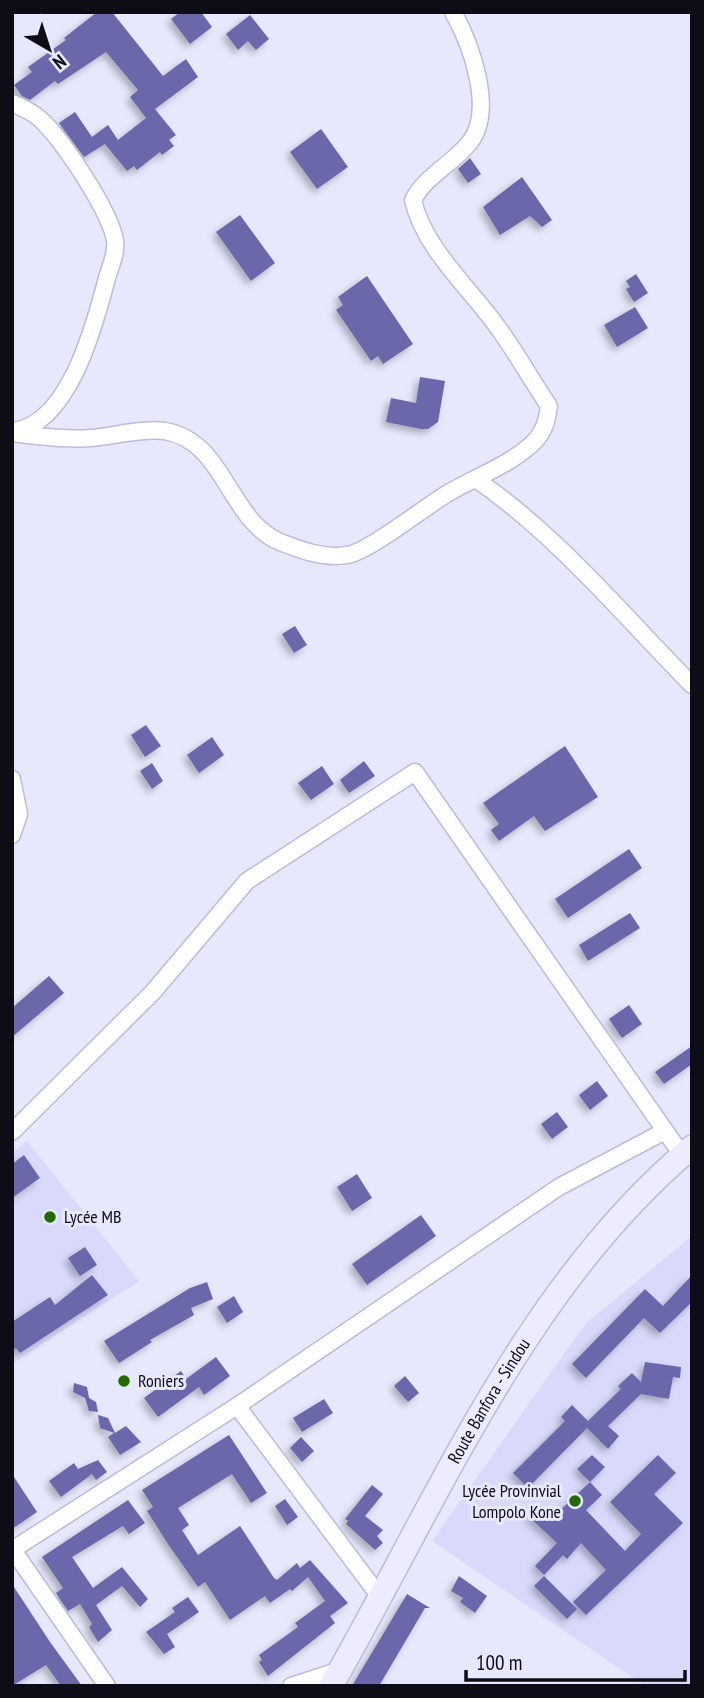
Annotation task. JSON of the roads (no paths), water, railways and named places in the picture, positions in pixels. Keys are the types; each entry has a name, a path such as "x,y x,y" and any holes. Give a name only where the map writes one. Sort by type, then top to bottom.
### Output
{"main road":[{"name":"Route Banfora - Sindou","path":"336,1678 443,1477 552,1303 623,1213 687,1152"}],"street":[{"path":"12,432 87,438 164,431 190,440 210,458 239,506 258,527 277,541 319,555 349,555 451,492 477,480 535,441 547,425 549,406 499,328 450,267 416,216 413,200 420,187 469,143 475,132 480,108 479,77 453,12"},
{"path":"12,103 40,118 89,183 113,230 116,245 83,359 68,385 45,415 24,430 12,432"},
{"path":"477,480 504,499 579,566 692,685"},
{"path":"12,1132 153,992 247,881 415,772 665,1131 687,1152"},
{"path":"12,779 19,814 12,835"},
{"path":"107,1686 13,1550 237,1406 559,1188 665,1131"},
{"path":"237,1406 380,1597"},
{"path":"291,1686 336,1678"}],"place":[{"name":"Lycée MB","path":"50,1217"},
{"name":"Roniers","path":"124,1381"},
{"name":"Lycée Provinvial Lompolo Kone","path":"575,1501"}]}
